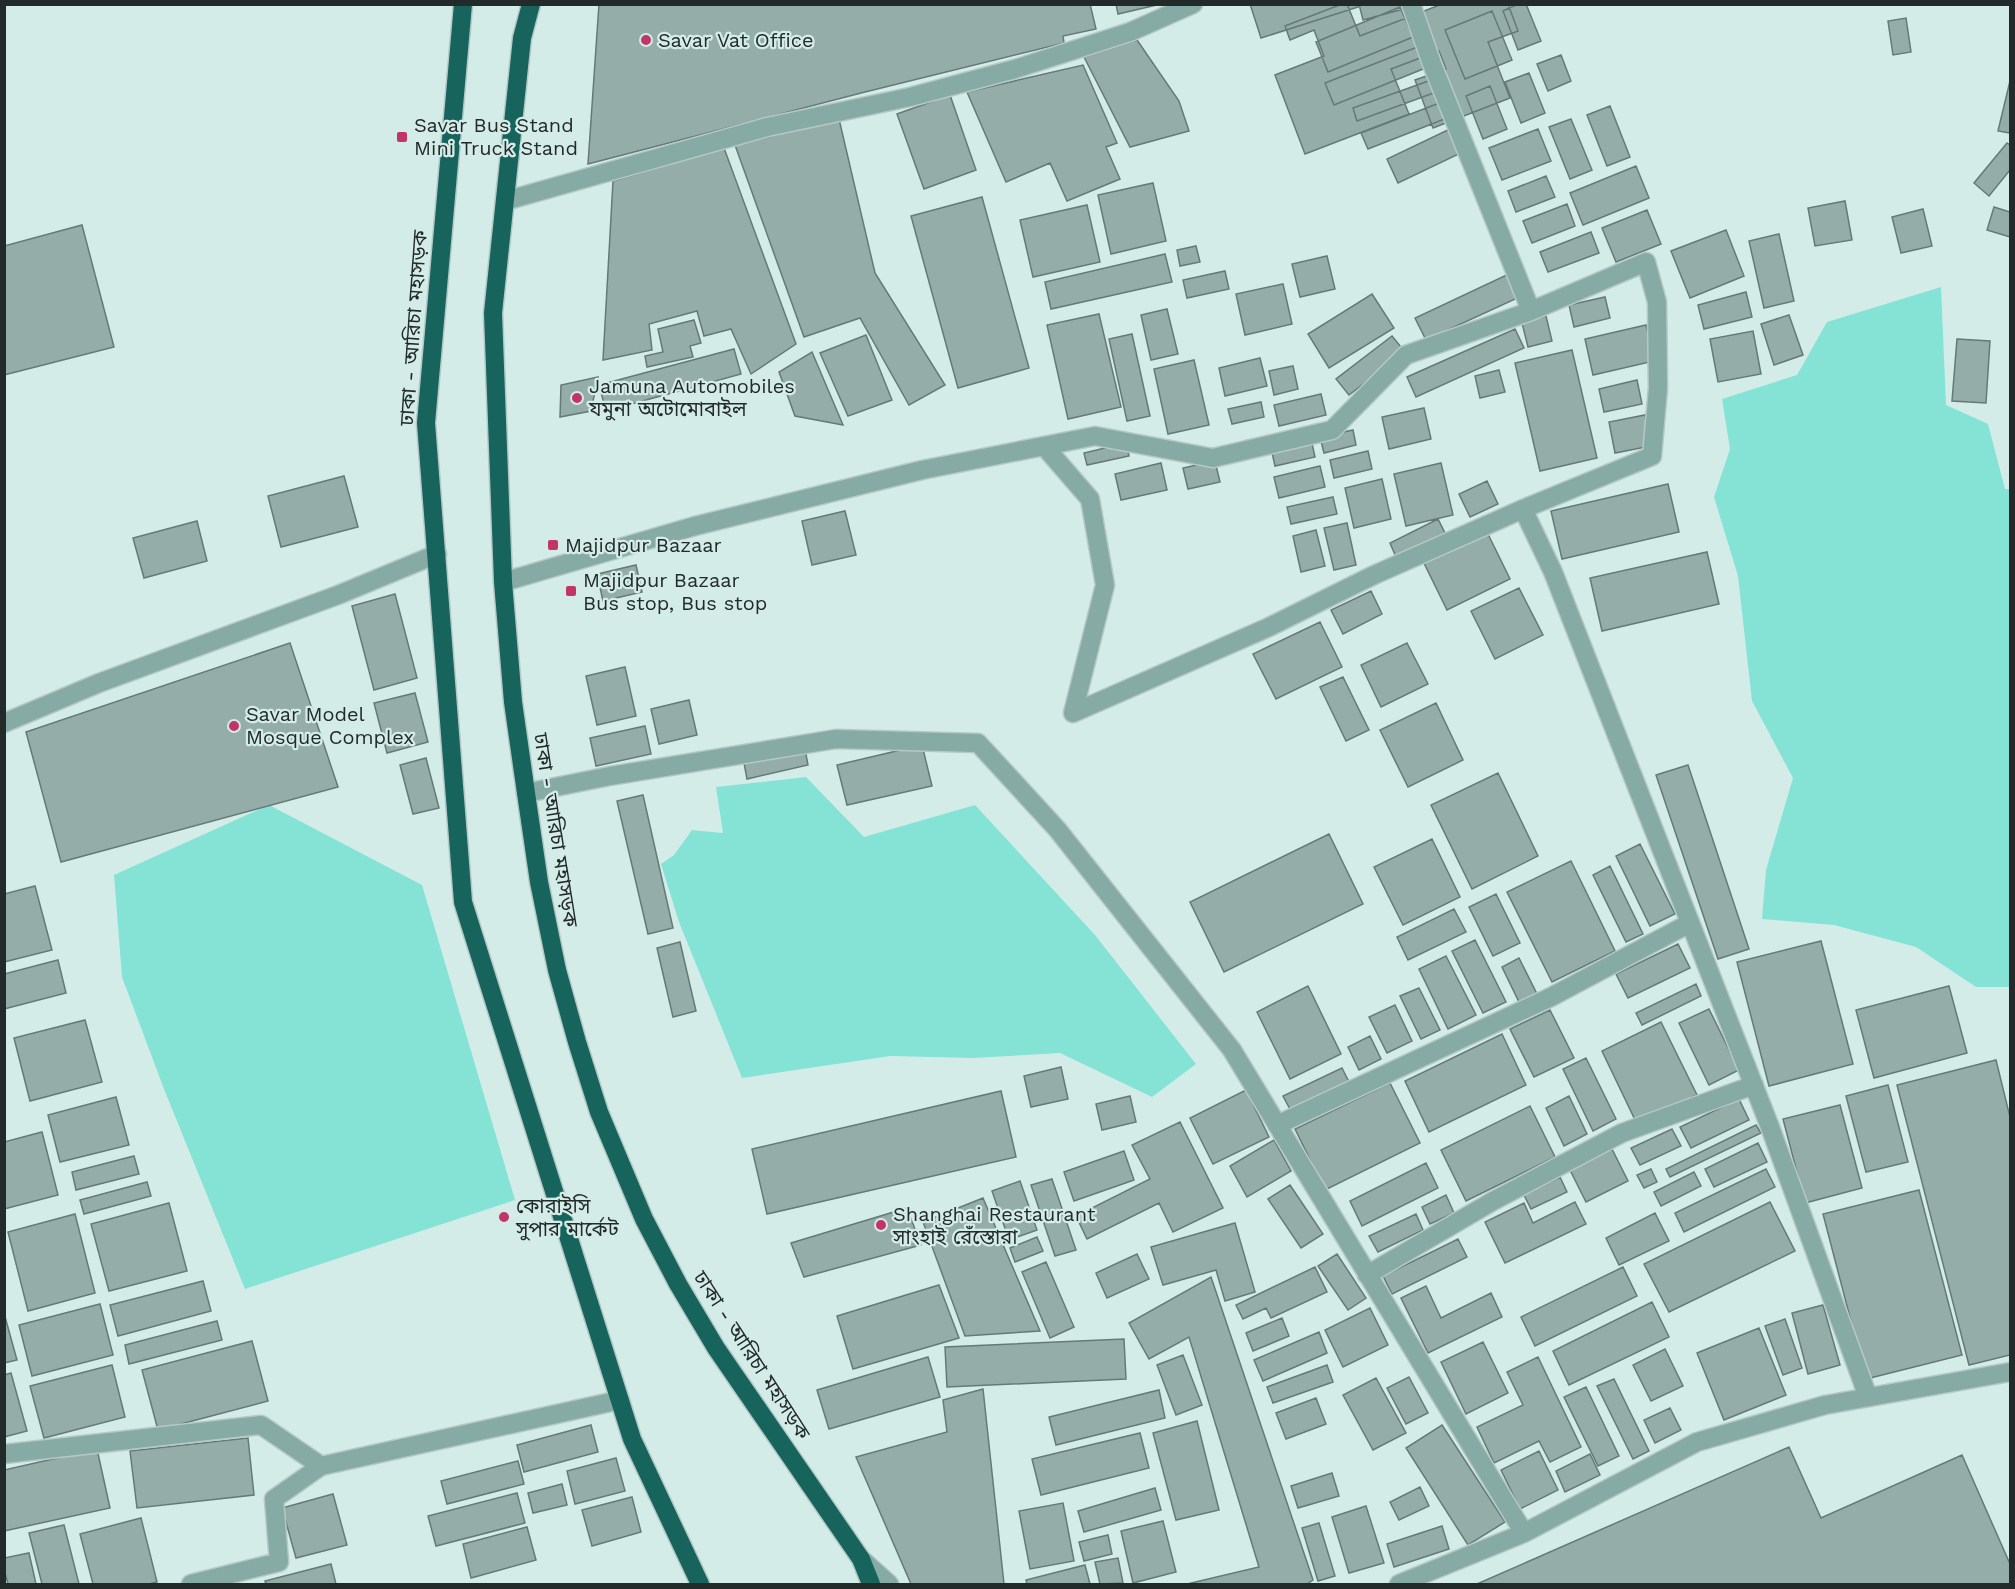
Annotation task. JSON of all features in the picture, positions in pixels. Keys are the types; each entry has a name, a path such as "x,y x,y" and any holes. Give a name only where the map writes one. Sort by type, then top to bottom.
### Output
{"highway":[{"name":"ঢাকা - আরিচা মহাসড়ক","path":"463,4 426,423 464,902 632,1439 700,1584"},
{"name":"ঢাকা - আরিচা মহাসড়ক","path":"531,4 522,38 494,313 503,582 513,702 539,882 557,970 599,1112 644,1219 678,1284 716,1348 861,1560 871,1584"}],"street":[{"path":"505,201 767,127 910,97 1015,69 1131,32 1193,4"},
{"path":"1411,4 1432,64 1531,311"},
{"path":"503,582 694,526 921,470 1095,436 1213,458 1332,430 1406,355 1531,311 1646,262 1657,302 1658,388 1652,456 1523,509 1374,575 1269,627 1073,712 1106,585 1090,499 1044,446"},
{"path":"1523,509 1553,572 1754,1085 1868,1397"},
{"path":"4,723 99,683 338,595 437,554"},
{"path":"526,793 610,776 836,739 978,743 1057,829 1232,1050 1524,1533"},
{"path":"1277,1125 1551,997 1690,923"},
{"path":"1367,1275 1493,1201 1622,1133 1754,1085"},
{"path":"1399,1584 1524,1533 1697,1442 1825,1406 2010,1372"},
{"path":"191,1584 279,1562 274,1499 321,1466 620,1400"},
{"path":"4,1454 261,1425 321,1466"},
{"path":"861,1560 889,1584"}],"shaded area":[{"path":"1941,287 1946,405 1988,424 2005,489 2010,489 2010,987 1976,987 1916,947 1834,925 1762,919 1766,870 1793,778 1752,701 1738,576 1714,497 1730,449 1722,399 1797,375 1827,322"},
{"path":"806,777 864,837 975,805 1095,935 1196,1064 1152,1097 1060,1053 973,1058 890,1056 742,1078 679,922 661,864 674,855 692,830 723,833 716,787"},
{"path":"269,805 422,885 515,1200 245,1289 164,1089 122,977 114,875"}],"building":[{"path":"599,4 1090,4 1096,29 1063,36 1064,43 588,164"},
{"path":"1116,4 1161,4 1118,14"},
{"path":"1250,4 1357,4 1358,7 1261,38"},
{"path":"1347,4 1360,36 1442,4 1508,4 1518,31 1488,42 1510,98 1433,128 1415,80 1446,69 1439,51 1391,69 1409,114 1305,154 1275,75 1324,56 1314,30 1290,40 1285,26"},
{"path":"1359,4 1422,4 1363,20"},
{"path":"1518,4 1526,4 1541,41 1518,50 1503,11"},
{"path":"1400,7 1413,37 1328,72 1316,42"},
{"path":"1492,11 1512,60 1465,79 1445,30"},
{"path":"1906,18 1911,52 1893,55 1888,21"},
{"path":"1137,40 1179,101 1189,131 1130,147 1084,57"},
{"path":"1420,46 1428,67 1334,105 1325,83"},
{"path":"1561,55 1571,81 1548,91 1537,64"},
{"path":"1083,65 1117,143 1106,147 1120,179 1067,201 1050,163 1006,182 967,92"},
{"path":"1529,73 1545,113 1521,123 1505,82"},
{"path":"1434,79 1439,91 1357,121 1353,108"},
{"path":"2010,81 2010,133 1998,131"},
{"path":"1490,86 1507,129 1483,139 1466,96"},
{"path":"950,95 976,170 924,189 897,114"},
{"path":"1442,102 1447,118 1368,149 1361,133"},
{"path":"1610,106 1630,157 1607,166 1587,115"},
{"path":"839,119 875,273 945,385 909,405 860,318 804,337 735,145"},
{"path":"1571,119 1592,170 1570,179 1549,127"},
{"path":"1454,127 1465,151 1398,183 1387,159"},
{"path":"1538,129 1551,161 1502,180 1489,148"},
{"path":"2007,143 2010,145 2010,170 1989,196 1974,183"},
{"path":"724,148 796,344 751,374 731,329 704,336 697,311 649,324 652,350 603,360 613,181"},
{"path":"1636,166 1649,198 1583,225 1570,193"},
{"path":"1546,176 1555,197 1516,212 1508,191"},
{"path":"1153,183 1166,241 1111,254 1098,195"},
{"path":"982,197 1029,368 958,388 911,216"},
{"path":"1845,201 1852,240 1815,246 1808,208"},
{"path":"1567,204 1575,226 1532,243 1523,221"},
{"path":"1087,205 1100,262 1033,277 1020,220"},
{"path":"1994,207 2010,212 2010,237 1987,230"},
{"path":"1923,209 1932,246 1901,253 1892,217"},
{"path":"1647,210 1661,244 1616,262 1602,228"},
{"path":"82,225 114,347 4,375 4,246"},
{"path":"1726,230 1744,276 1690,298 1671,251"},
{"path":"1591,232 1599,253 1548,272 1540,252"},
{"path":"1779,234 1794,301 1764,308 1749,241"},
{"path":"1196,246 1200,262 1180,266 1177,250"},
{"path":"1165,254 1172,282 1051,309 1045,282"},
{"path":"1327,256 1335,289 1300,297 1292,264"},
{"path":"1225,271 1229,289 1187,298 1183,280"},
{"path":"1513,272 1524,295 1426,340 1415,318"},
{"path":"1283,284 1292,324 1245,335 1236,294"},
{"path":"1746,292 1752,317 1704,329 1698,305"},
{"path":"1372,294 1394,328 1329,368 1308,334"},
{"path":"1605,297 1610,318 1574,327 1569,305"},
{"path":"1167,309 1178,354 1151,360 1141,315"},
{"path":"1099,314 1121,407 1068,419 1047,325"},
{"path":"1789,315 1803,355 1774,365 1761,324"},
{"path":"1546,316 1552,341 1528,347 1522,323"},
{"path":"694,320 701,343 690,346 693,357 647,367 645,356 663,352 658,329"},
{"path":"1646,325 1654,361 1593,375 1585,339"},
{"path":"1515,329 1524,348 1416,397 1407,377"},
{"path":"1753,331 1761,374 1718,382 1710,339"},
{"path":"1132,334 1150,416 1127,421 1109,339"},
{"path":"866,335 892,400 848,416 820,353"},
{"path":"1392,336 1405,352 1349,395 1336,379"},
{"path":"1957,339 1990,341 1986,403 1952,401"},
{"path":"734,349 741,374 606,411 599,385"},
{"path":"1572,350 1597,458 1540,471 1515,363"},
{"path":"812,352 843,425 795,416 779,372"},
{"path":"1260,358 1267,386 1225,396 1219,368"},
{"path":"1194,360 1209,425 1168,434 1154,369"},
{"path":"1293,366 1298,389 1274,395 1269,371"},
{"path":"1499,370 1505,392 1480,398 1475,376"},
{"name":"Jamuna Automobiles যমুনা অটোমোবাইল","path":"598,377 591,411 560,417 561,385"},
{"path":"1637,380 1642,404 1604,412 1599,389"},
{"path":"1321,394 1326,415 1279,426 1274,405"},
{"path":"1261,402 1264,417 1232,424 1228,409"},
{"path":"1424,408 1431,439 1389,449 1382,417"},
{"path":"1645,415 1651,446 1615,453 1609,422"},
{"path":"1353,430 1356,445 1324,453 1320,437"},
{"path":"1311,439 1315,457 1275,466 1271,448"},
{"path":"1126,443 1129,456 1087,465 1084,453"},
{"path":"1368,451 1372,469 1334,478 1330,460"},
{"path":"1215,461 1220,482 1188,489 1183,468"},
{"path":"1161,463 1167,490 1121,500 1115,474"},
{"path":"1441,463 1453,515 1406,526 1394,474"},
{"path":"1320,466 1325,487 1279,498 1274,477"},
{"path":"344,476 358,527 281,547 268,496"},
{"path":"1382,479 1391,519 1354,528 1345,488"},
{"path":"1487,481 1498,504 1470,517 1459,494"},
{"path":"1668,484 1679,532 1562,559 1551,511"},
{"path":"1333,497 1337,514 1291,524 1287,507"},
{"path":"845,511 856,555 812,565 802,521"},
{"path":"1438,519 1445,533 1396,557 1390,543"},
{"path":"197,521 207,561 144,578 133,538"},
{"path":"1347,523 1356,565 1334,570 1324,528"},
{"path":"1485,528 1510,579 1447,610 1422,559"},
{"path":"1316,530 1325,566 1301,572 1293,536"},
{"path":"1707,552 1719,604 1602,631 1590,578"},
{"path":"636,565 642,592 603,601 597,574"},
{"path":"1519,588 1543,635 1495,659 1471,611"},
{"path":"1371,591 1382,614 1343,634 1331,610"},
{"path":"395,594 417,678 374,690 352,606"},
{"path":"1320,622 1342,667 1276,699 1253,654"},
{"path":"290,643 338,787 61,862 26,732"},
{"path":"1407,643 1428,684 1381,707 1361,665"},
{"path":"625,667 636,716 597,725 586,676"},
{"path":"1343,677 1369,730 1346,741 1320,687"},
{"path":"415,693 428,742 387,753 374,703"},
{"path":"689,700 697,735 659,744 651,709"},
{"path":"1436,703 1463,760 1408,787 1380,730"},
{"path":"645,726 651,754 596,766 590,738"},
{"path":"922,745 932,786 847,805 837,765"},
{"path":"805,749 808,765 747,779 744,763"},
{"path":"426,758 439,808 413,814 400,765"},
{"path":"1688,765 1749,949 1718,959 1656,775"},
{"path":"1498,773 1538,856 1472,889 1431,805"},
{"path":"643,795 673,928 648,934 617,801"},
{"path":"1329,834 1363,904 1224,972 1190,902"},
{"path":"1432,839 1460,897 1403,925 1374,867"},
{"path":"1640,844 1675,914 1650,926 1616,856"},
{"path":"1571,861 1615,951 1552,982 1507,892"},
{"path":"1610,866 1643,934 1626,942 1593,875"},
{"path":"35,886 52,950 4,962 4,894"},
{"path":"1496,894 1520,943 1493,956 1469,907"},
{"path":"1454,909 1466,932 1408,960 1397,937"},
{"path":"1475,940 1506,1002 1483,1013 1452,951"},
{"path":"1821,941 1853,1064 1769,1086 1737,962"},
{"path":"680,942 696,1011 673,1017 657,948"},
{"path":"1678,944 1690,968 1628,998 1616,974"},
{"path":"1446,956 1476,1015 1448,1029 1419,969"},
{"path":"1519,958 1537,994 1519,1002 1502,967"},
{"path":"58,960 66,993 4,1009 4,974"},
{"path":"1696,984 1701,996 1642,1025 1636,1013"},
{"path":"1308,986 1341,1054 1290,1079 1257,1012"},
{"path":"1949,986 1967,1053 1874,1078 1856,1010"},
{"path":"1419,988 1440,1030 1421,1039 1400,996"},
{"path":"1395,1005 1412,1041 1387,1053 1369,1017"},
{"path":"1709,1009 1739,1070 1709,1085 1679,1023"},
{"path":"1550,1010 1574,1058 1534,1077 1510,1029"},
{"path":"85,1020 102,1082 30,1101 14,1038"},
{"path":"1661,1022 1697,1095 1637,1124 1602,1051"},
{"path":"1502,1034 1526,1085 1429,1132 1405,1081"},
{"path":"1370,1036 1381,1059 1359,1070 1348,1047"},
{"path":"1586,1058 1616,1119 1593,1131 1563,1069"},
{"path":"1996,1060 2010,1117 2010,1355 1969,1365 1897,1085"},
{"path":"1061,1067 1068,1099 1031,1107 1024,1076"},
{"path":"1342,1068 1349,1082 1291,1111 1283,1096"},
{"path":"1390,1083 1420,1143 1325,1190 1295,1129"},
{"path":"1888,1085 1908,1162 1866,1172 1846,1096"},
{"path":"1246,1090 1269,1137 1213,1164 1190,1118"},
{"path":"1001,1091 1016,1157 767,1214 752,1149"},
{"path":"1130,1096 1136,1122 1102,1130 1096,1104"},
{"path":"1569,1096 1587,1134 1564,1146 1546,1108"},
{"path":"116,1097 129,1145 60,1162 48,1115"},
{"path":"1739,1099 1749,1120 1691,1148 1680,1127"},
{"path":"1840,1105 1862,1188 1805,1203 1783,1119"},
{"path":"1530,1106 1555,1157 1466,1201 1441,1150"},
{"path":"1180,1122 1223,1208 1173,1232 1159,1203 1087,1239 1076,1216 1150,1179 1132,1145"},
{"path":"1756,1125 1761,1133 1670,1177 1666,1169"},
{"path":"1672,1129 1681,1146 1640,1165 1631,1148"},
{"path":"42,1132 58,1195 4,1209 4,1142"},
{"path":"1274,1140 1291,1171 1247,1197 1230,1166"},
{"path":"1758,1143 1767,1162 1714,1187 1705,1169"},
{"path":"1612,1149 1628,1181 1586,1202 1570,1170"},
{"path":"1124,1151 1134,1180 1074,1201 1064,1172"},
{"path":"134,1156 139,1174 76,1190 72,1172"},
{"path":"1426,1163 1438,1188 1362,1226 1350,1201"},
{"path":"1651,1169 1657,1182 1644,1188 1637,1175"},
{"path":"1766,1169 1775,1187 1684,1232 1675,1213"},
{"path":"1694,1172 1701,1186 1661,1206 1654,1192"},
{"path":"1560,1177 1567,1192 1531,1209 1524,1195"},
{"path":"1052,1179 1076,1250 1055,1256 1031,1185"},
{"path":"1020,1181 1037,1230 1009,1240 992,1191"},
{"path":"147,1182 151,1196 84,1214 80,1200"},
{"path":"1290,1185 1323,1234 1301,1248 1268,1199"},
{"path":"1919,1190 1962,1355 1866,1379 1823,1214"},
{"path":"1446,1195 1454,1213 1430,1224 1422,1207"},
{"path":"983,1198 1040,1331 965,1336 923,1222"},
{"path":"1575,1202 1586,1224 1505,1263 1485,1222 1524,1203 1533,1223"},
{"path":"1770,1202 1795,1251 1669,1312 1644,1264"},
{"path":"169,1203 187,1271 109,1291 91,1224"},
{"name":"Shanghai Restaurant সাংহাই রেঁস্তোরা","path":"907,1208 921,1245 804,1277 791,1243"},
{"path":"1655,1213 1669,1241 1619,1265 1606,1238"},
{"path":"75,1214 95,1293 28,1311 8,1232"},
{"path":"1416,1214 1423,1230 1378,1252 1369,1236"},
{"path":"1235,1223 1255,1292 1225,1301 1216,1270 1163,1285 1151,1247"},
{"path":"1037,1237 1043,1251 1015,1262 1010,1248"},
{"path":"1458,1239 1467,1257 1392,1294 1383,1276"},
{"path":"1137,1254 1149,1279 1107,1298 1096,1273"},
{"path":"1337,1254 1366,1298 1348,1310 1318,1266"},
{"path":"1046,1262 1074,1327 1050,1338 1022,1272"},
{"path":"1315,1267 1327,1292 1271,1318 1266,1308 1243,1319 1236,1305"},
{"path":"1623,1267 1637,1296 1535,1346 1521,1317"},
{"path":"1211,1277 1313,1580 1307,1584 1187,1584 1259,1567 1189,1337 1149,1359 1129,1323"},
{"path":"203,1281 211,1311 118,1336 110,1305"},
{"path":"939,1285 959,1338 853,1369 837,1316"},
{"path":"1426,1286 1441,1318 1491,1293 1502,1317 1428,1353 1401,1298"},
{"path":"1652,1302 1669,1337 1569,1385 1553,1351"},
{"path":"100,1304 113,1355 32,1376 19,1325"},
{"path":"1823,1305 1840,1365 1808,1374 1792,1313"},
{"path":"1370,1308 1388,1345 1343,1367 1325,1330"},
{"path":"4,1313 17,1360 4,1363"},
{"path":"1282,1318 1289,1336 1253,1351 1246,1333"},
{"path":"1785,1319 1802,1368 1783,1375 1765,1326"},
{"path":"217,1321 222,1340 129,1364 125,1345"},
{"path":"1759,1328 1786,1395 1724,1420 1697,1353"},
{"path":"1319,1332 1327,1353 1263,1381 1254,1360"},
{"path":"1124,1339 1126,1379 947,1387 945,1347"},
{"path":"252,1341 268,1401 158,1430 142,1370"},
{"path":"1483,1342 1508,1393 1466,1414 1441,1362"},
{"path":"1665,1349 1683,1386 1651,1401 1633,1365"},
{"path":"1183,1355 1202,1405 1176,1415 1157,1365"},
{"path":"928,1357 940,1397 829,1429 817,1390"},
{"path":"1538,1357 1581,1447 1550,1462 1539,1441 1494,1463 1477,1427 1523,1405 1507,1372"},
{"path":"112,1365 125,1417 44,1438 30,1386"},
{"path":"1327,1365 1333,1382 1273,1403 1267,1387"},
{"path":"11,1373 27,1431 4,1437 4,1375"},
{"path":"1409,1377 1428,1413 1406,1424 1387,1388"},
{"path":"1376,1378 1406,1433 1373,1450 1343,1395"},
{"path":"1614,1379 1649,1451 1633,1459 1597,1386"},
{"path":"1586,1387 1619,1456 1598,1466 1564,1397"},
{"path":"983,1389 1004,1584 911,1584 856,1457 947,1432 943,1400"},
{"path":"1159,1390 1165,1418 1056,1445 1049,1417"},
{"path":"1316,1398 1326,1424 1286,1439 1276,1413"},
{"path":"1670,1408 1681,1430 1655,1443 1644,1420"},
{"path":"1197,1421 1219,1510 1176,1520 1153,1433"},
{"path":"591,1425 598,1452 524,1472 517,1445"},
{"path":"1442,1425 1505,1522 1468,1545 1406,1448"},
{"path":"1140,1433 1149,1468 1041,1495 1032,1459"},
{"path":"248,1438 254,1495 137,1508 130,1451"},
{"path":"1789,1447 1821,1518 1962,1455 2010,1564 2010,1584 1477,1584"},
{"path":"97,1449 110,1508 4,1531 4,1470"},
{"path":"1539,1451 1558,1490 1520,1509 1501,1470"},
{"path":"1590,1454 1600,1475 1565,1492 1556,1471"},
{"path":"616,1458 625,1491 575,1504 567,1471"},
{"path":"518,1461 524,1484 447,1504 441,1481"},
{"path":"1332,1473 1339,1496 1298,1508 1291,1486"},
{"path":"562,1484 567,1505 533,1513 528,1493"},
{"path":"1420,1487 1429,1506 1399,1520 1390,1502"},
{"path":"1155,1488 1161,1510 1084,1532 1078,1511"},
{"path":"517,1493 525,1523 436,1546 428,1516"},
{"path":"333,1494 347,1545 296,1558 282,1508"},
{"path":"632,1497 641,1532 592,1546 582,1510"},
{"path":"1063,1503 1074,1561 1030,1569 1019,1511"},
{"path":"1366,1506 1384,1563 1349,1573 1332,1517"},
{"path":"141,1518 157,1582 93,1584 80,1534"},
{"path":"1163,1521 1176,1572 1133,1583 1121,1531"},
{"path":"1319,1523 1335,1576 1318,1581 1302,1528"},
{"path":"64,1525 79,1584 42,1584 29,1533"},
{"path":"1442,1526 1449,1549 1394,1567 1387,1544"},
{"path":"527,1527 536,1560 471,1578 463,1544"},
{"path":"1108,1535 1112,1554 1084,1561 1079,1542"},
{"path":"29,1553 36,1584 8,1584 4,1558"},
{"path":"1118,1558 1123,1583 1100,1584 1095,1562"},
{"path":"331,1564 336,1584 266,1584 265,1581"},
{"path":"1085,1565 1090,1584 1027,1584 1026,1580"}],"place":[{"name":"Savar Vat Office","path":"646,40"},
{"name":"Savar Bus Stand Mini Truck Stand","path":"402,137"},
{"name":"Jamuna Automobiles যমুনা অটোমোবাইল","path":"577,398"},
{"name":"Majidpur Bazaar","path":"553,545"},
{"name":"Majidpur Bazaar Bus stop, Bus stop","path":"571,591"},
{"name":"Savar Model Mosque Complex","path":"234,726"},
{"name":"কোরাইসি সুপার মার্কেট","path":"504,1217"},
{"name":"Shanghai Restaurant সাংহাই রেঁস্তোরা","path":"881,1225"}]}
